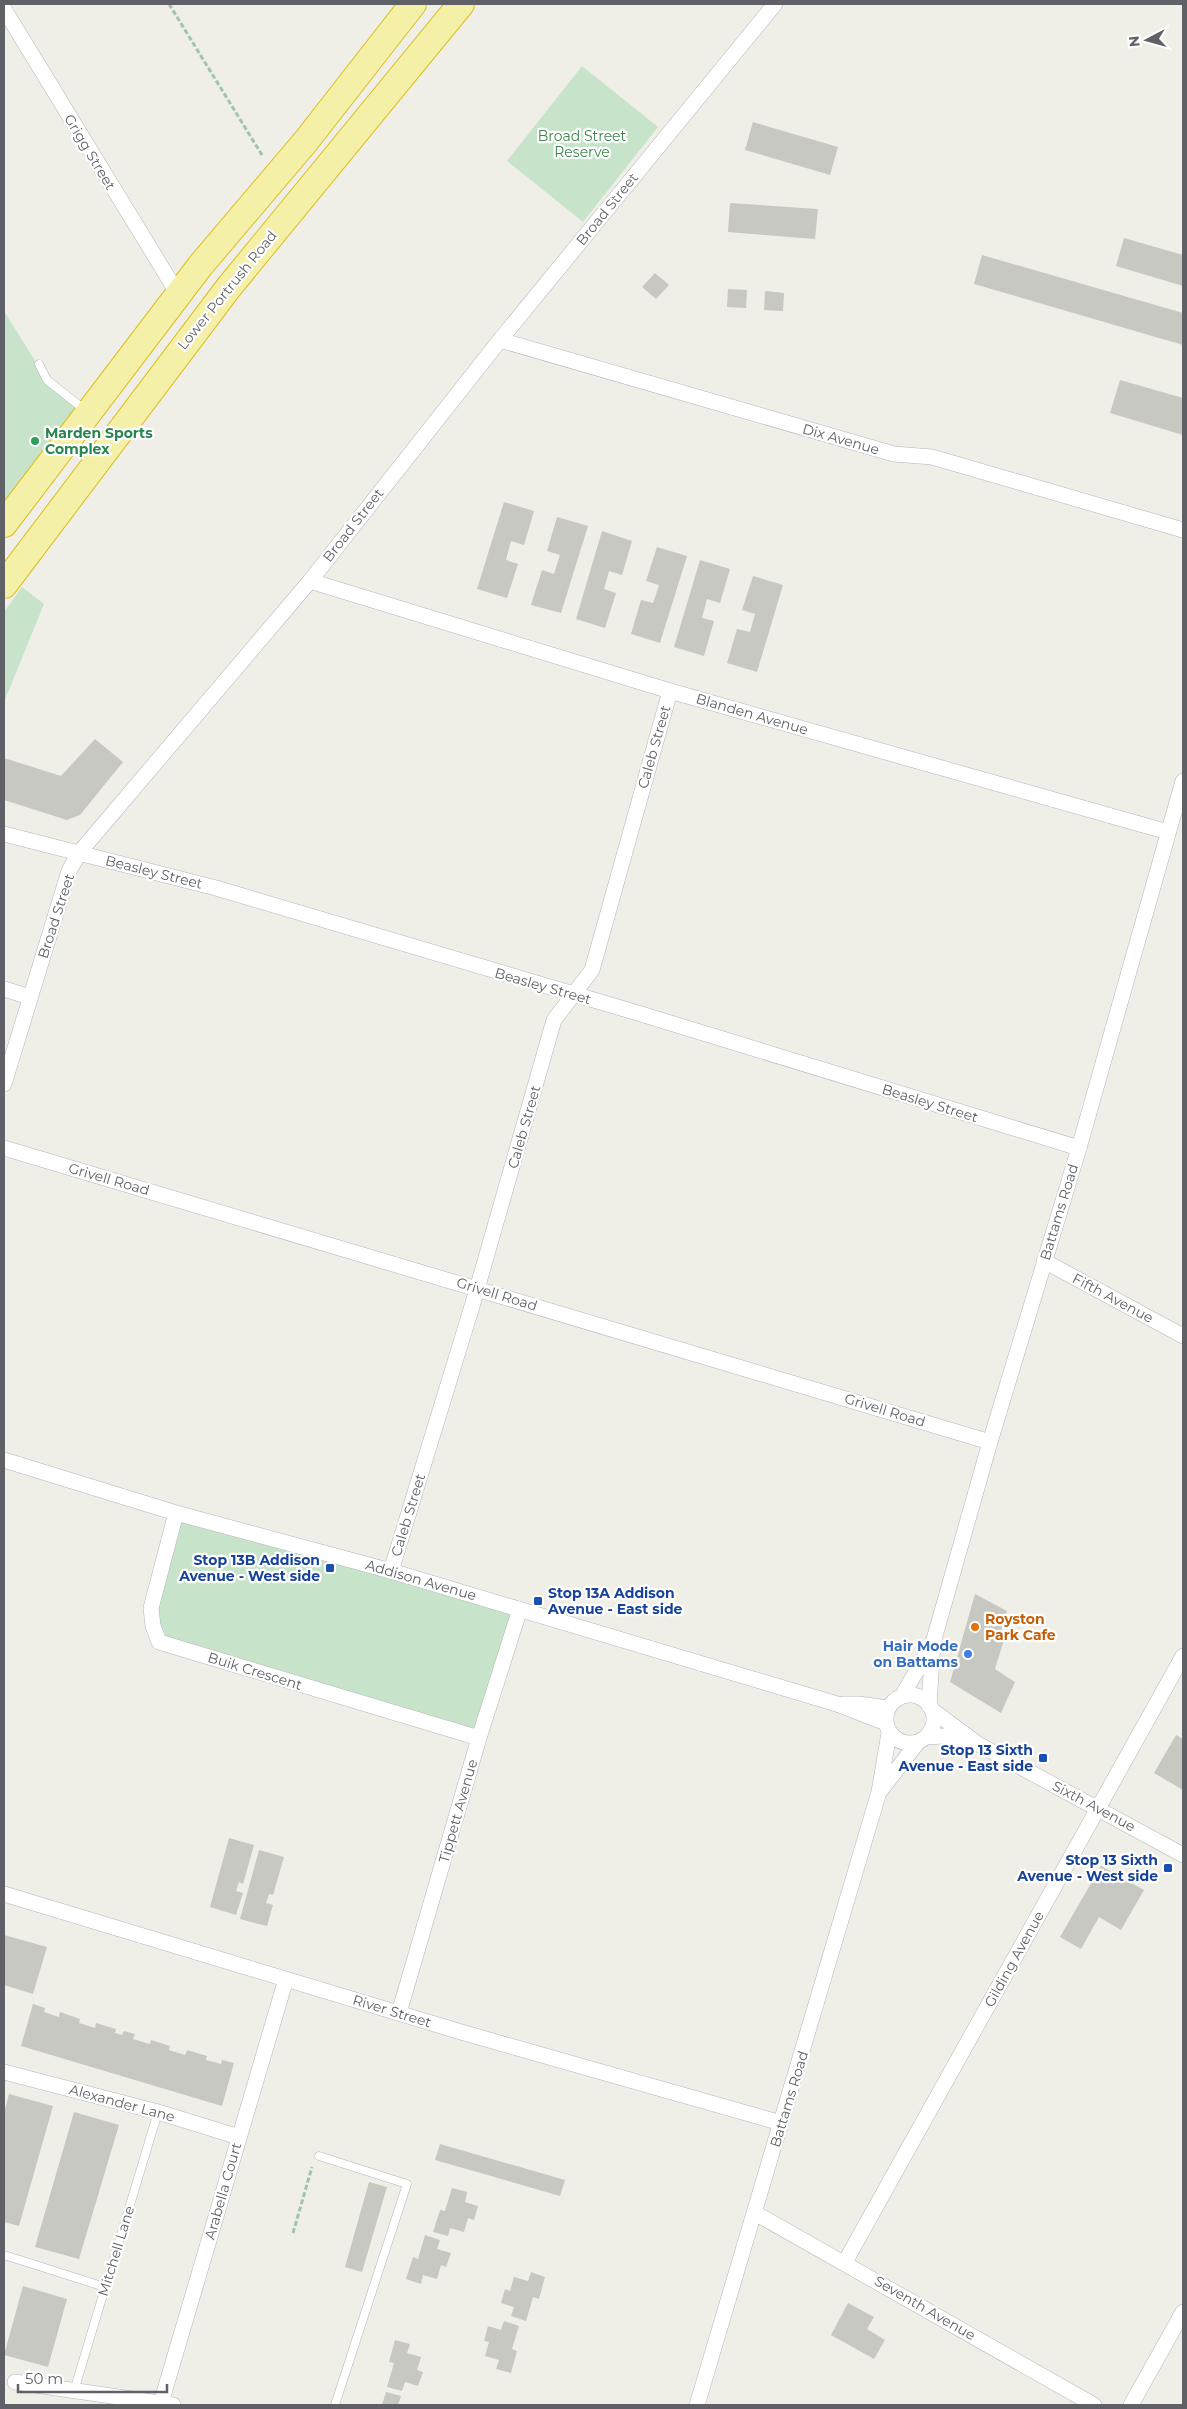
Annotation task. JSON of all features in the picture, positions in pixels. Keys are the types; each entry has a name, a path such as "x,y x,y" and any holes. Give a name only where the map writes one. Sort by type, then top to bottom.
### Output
{"highway":[{"path":"4,524 178,294 306,141 413,4"},
{"name":"Lower Portrush Road","path":"4,585 175,355 235,279 462,4"},
{"path":"178,294 215,287 235,279"},
{"path":"175,355 180,327 178,294"}],"street":[{"name":"Broad Street","path":"4,1084 69,871 79,853 310,581 500,340 775,4"},
{"name":"Grigg Street","path":"4,9 178,294"},
{"name":"Dix Avenue","path":"500,340 894,454 932,456 1183,530"},
{"name":"Blanden Avenue","path":"310,581 670,691 1168,832"},
{"name":"Caleb Street","path":"391,1571 478,1288 554,1020 592,970 670,691"},
{"name":"Battams Road","path":"931,1708 933,1643 990,1442 1079,1148 1183,781"},
{"name":"Beasley Street","path":"4,834 216,888 573,996 641,1014 1079,1148"},
{"path":"4,988 30,997"},
{"name":"Grivell Road","path":"4,1148 990,1442"},
{"name":"Fifth Avenue","path":"1044,1261 1183,1336"},
{"name":"Addison Avenue","path":"4,1460 176,1513 391,1571 520,1609 837,1704 887,1722"},
{"name":"Buik Crescent","path":"176,1513 151,1608 153,1626 159,1642 479,1738"},
{"name":"Tippett Avenue","path":"399,2014 479,1738 520,1609"},
{"name":"Battams Road","path":"902,1696 933,1643"},
{"name":"Gilding Avenue","path":"845,2262 1183,1656"},
{"path":"902,1696 918,1696 925,1700 931,1708 934,1716 932,1729 922,1740 903,1743 887,1722 894,1700 902,1696"},
{"name":"Sixth Avenue","path":"931,1708 978,1744 1098,1807 1183,1855"},
{"name":"Battams Road","path":"697,2405 879,1792 887,1722"},
{"name":"Sixth Avenue","path":"922,1740 944,1736 978,1744"},
{"name":"Battams Road","path":"879,1792 922,1740"},
{"name":"River Street","path":"4,1894 399,2014 781,2124"},
{"name":"Arabella Court","path":"167,2404 239,2137 286,1979"},
{"name":"Alexander Lane","path":"4,2072 158,2112 239,2137"},
{"name":"Seventh Avenue","path":"755,2212 1094,2405"},
{"path":"1131,2405 1183,2312"},
{"path":"15,2382 167,2404"}],"lane":[{"path":"39,364 46,380 88,413"},
{"name":"Mitchell Lane","path":"74,2391 158,2112"},
{"path":"319,2156 408,2184 335,2405"},
{"path":"4,2254 105,2287"}],"path":[{"path":"169,4 262,155"},
{"path":"293,2233 313,2165"}],"green space":[{"name":"Broad Street Reserve","path":"582,66 658,127 583,222 507,161"},
{"name":"Marden Sports Complex","path":"4,311 47,380 88,413 4,524"},
{"path":"22,587 44,604 4,702 4,612"},
{"path":"176,1513 520,1609 479,1738 159,1642 153,1626"}],"building":[{"path":"753,122 838,147 830,175 745,150"},
{"path":"730,203 818,209 815,239 728,232"},
{"path":"1124,238 1183,255 1183,286 1116,266"},
{"path":"982,255 1183,313 1183,345 974,284"},
{"path":"655,273 669,285 656,299 642,287"},
{"path":"728,289 747,290 746,308 727,307"},
{"path":"765,291 784,293 783,311 764,310"},
{"path":"1120,380 1183,398 1183,435 1110,413"},
{"path":"504,502 534,511 524,545 511,541 506,560 518,564 507,598 477,589"},
{"path":"557,517 588,526 561,613 531,605 542,570 554,574 560,555 547,551"},
{"path":"602,531 632,541 622,575 609,571 604,589 616,593 605,628 576,619"},
{"path":"657,547 687,556 660,643 631,634 641,600 653,603 659,585 646,581"},
{"path":"700,560 730,569 720,603 707,599 702,618 714,621 704,656 674,647"},
{"path":"753,576 783,585 757,672 727,663 737,629 750,632 755,614 742,610"},
{"path":"95,739 123,762 80,815 67,820 4,800 4,758 61,776"},
{"path":"975,1594 1007,1611 1000,1634 1005,1637 995,1669 1015,1682 1001,1713 950,1682"},
{"path":"1176,1735 1183,1739 1183,1790 1154,1773"},
{"path":"229,1838 254,1845 243,1884 239,1882 236,1891 243,1893 236,1915 210,1907"},
{"path":"259,1850 284,1857 273,1895 269,1894 266,1903 273,1905 267,1926 240,1919"},
{"path":"1101,1866 1144,1890 1121,1930 1099,1917 1081,1949 1060,1937"},
{"path":"4,1935 47,1947 33,1994 4,1985"},
{"path":"33,2004 45,2008 44,2012 59,2017 60,2012 80,2019 79,2023 95,2028 96,2023 116,2029 115,2033 122,2035 124,2031 135,2034 133,2039 150,2044 151,2040 170,2046 169,2050 185,2055 187,2050 207,2056 206,2060 221,2064 222,2060 234,2063 222,2106 21,2046"},
{"path":"9,2094 53,2106 19,2226 4,2222 4,2113"},
{"path":"74,2112 119,2125 79,2259 35,2247"},
{"path":"440,2144 565,2180 560,2196 435,2160"},
{"path":"369,2182 387,2187 362,2272 345,2267"},
{"path":"452,2188 467,2192 465,2202 478,2206 474,2220 468,2218 464,2232 450,2228 448,2236 433,2232 440,2210 445,2211"},
{"path":"425,2235 440,2240 437,2249 451,2253 446,2267 441,2265 437,2279 423,2275 421,2284 406,2279 413,2257 418,2259"},
{"path":"531,2272 545,2277 539,2299 533,2297 526,2321 511,2316 514,2307 501,2303 505,2289 510,2291 514,2277 528,2281"},
{"path":"23,2286 67,2299 48,2367 4,2355"},
{"path":"848,2303 874,2317 867,2329 885,2340 874,2359 831,2335"},
{"path":"504,2321 519,2326 512,2349 517,2351 511,2373 496,2369 499,2360 485,2356 489,2342 484,2341 488,2326 501,2330"},
{"path":"395,2340 410,2344 407,2353 421,2357 417,2370 423,2372 418,2386 405,2382 402,2391 387,2387 394,2363 389,2362"},
{"path":"386,2392 401,2396 398,2405 382,2405"}],"place":[{"name":"Marden Sports Complex","path":"35,441"},
{"name":"Stop 13B Addison Avenue - West side","path":"330,1568"},
{"name":"Stop 13A Addison Avenue - East side","path":"538,1601"},
{"name":"Royston Park Cafe","path":"975,1627"},
{"name":"Hair Mode on Battams","path":"968,1654"},
{"name":"Stop 13 Sixth Avenue - East side","path":"1043,1758"},
{"name":"Stop 13 Sixth Avenue - West side","path":"1168,1868"}]}
